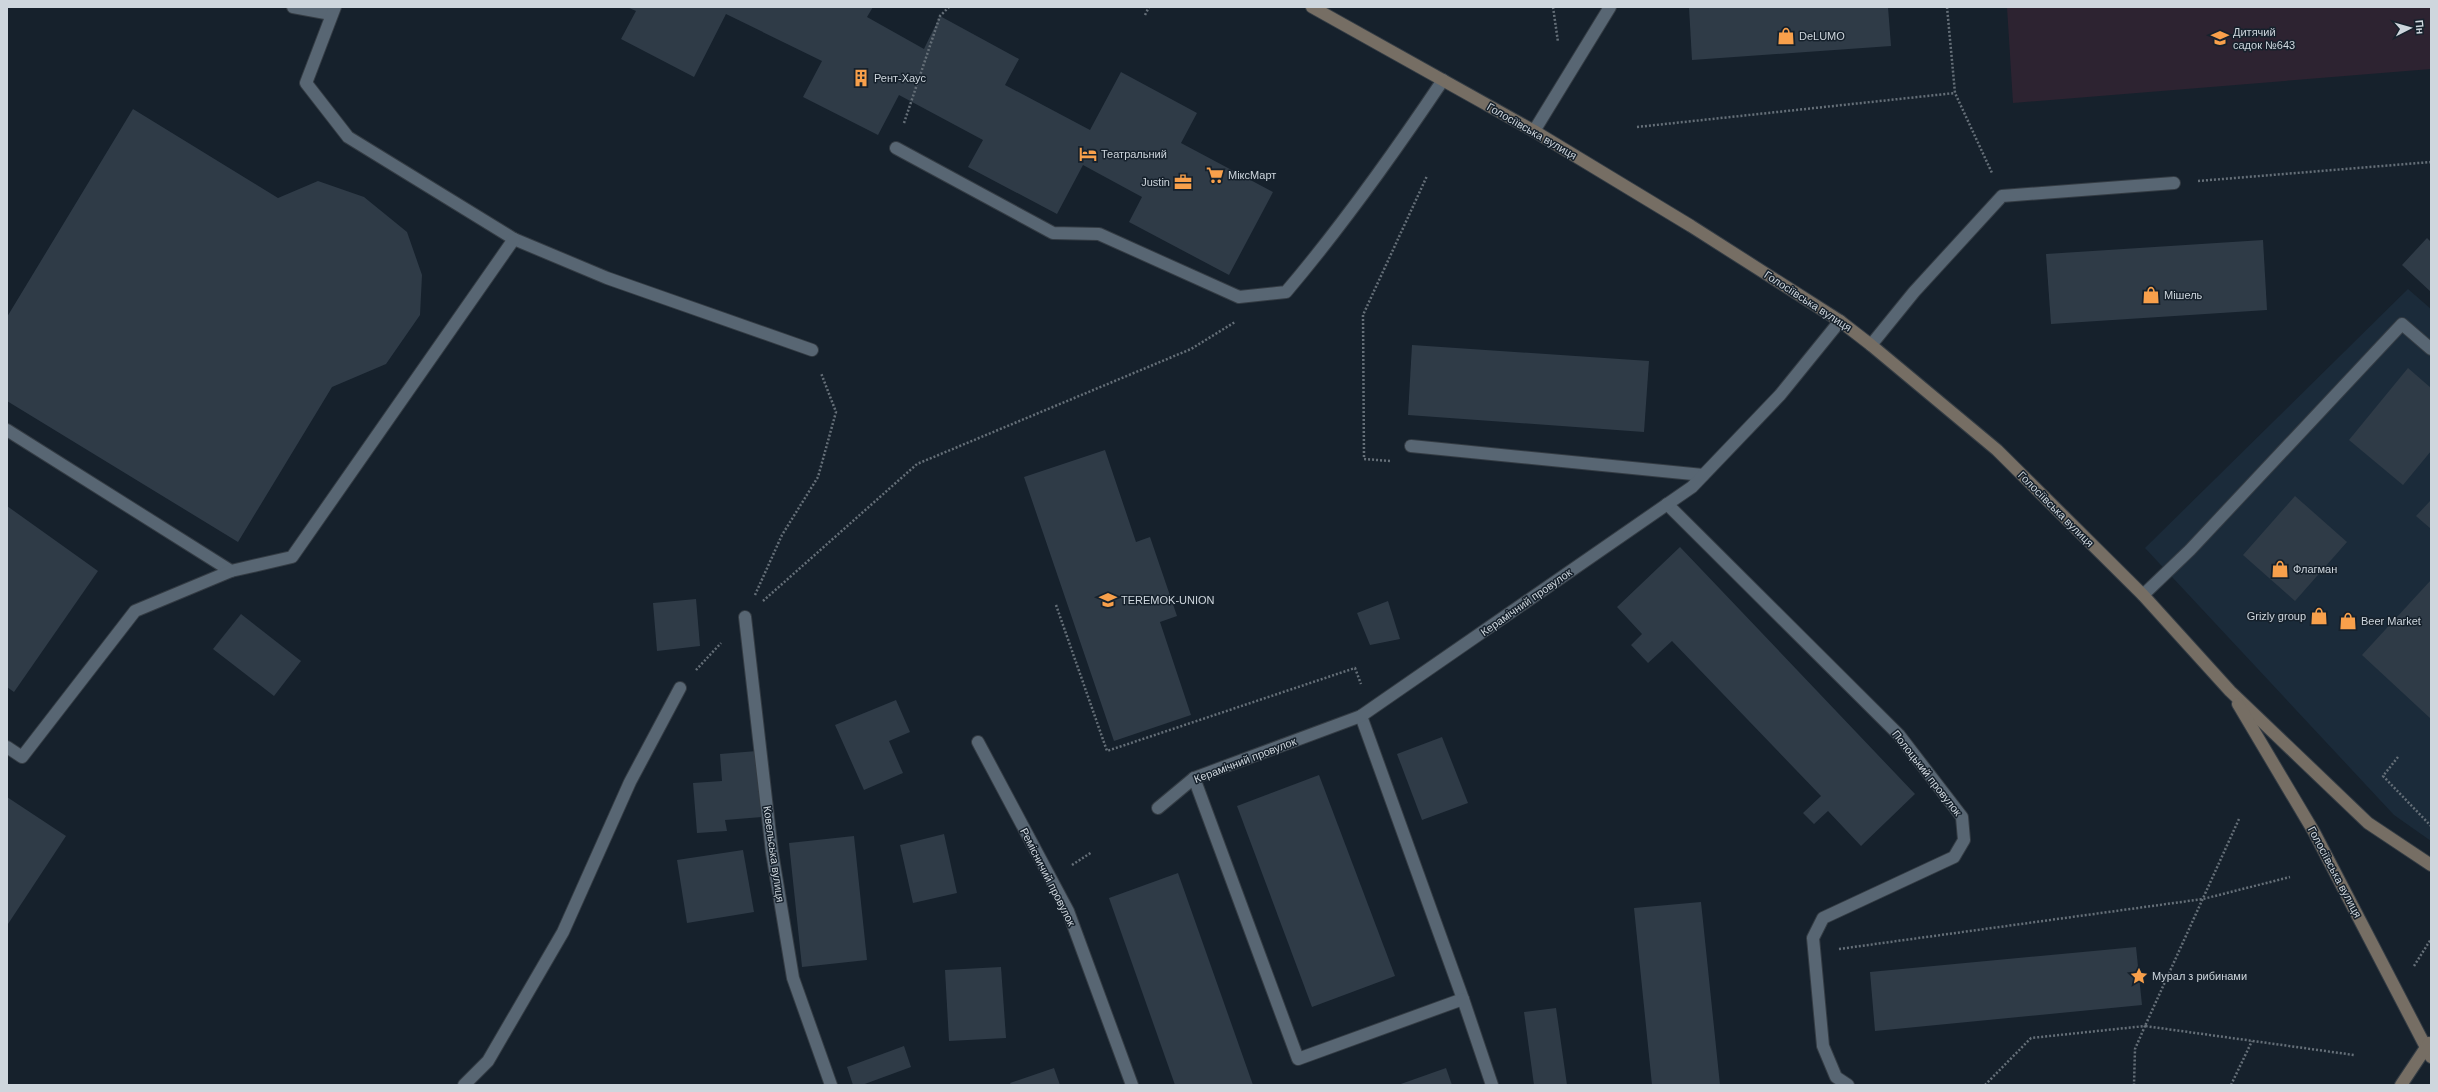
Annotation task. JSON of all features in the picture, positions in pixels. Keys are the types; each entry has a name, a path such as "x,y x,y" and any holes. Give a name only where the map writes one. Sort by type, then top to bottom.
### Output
{"main road":[{"name":"Голосіївська вулиця","path":"1312,7 1534,131 1691,226 1840,320 1871,344 1997,450 2143,596 2230,691 2368,823 2431,865"},
{"name":"Голосіївська вулиця","path":"2230,691 2314,832 2429,1048"},
{"path":"2401,1085 2429,1048"}],"street":[{"path":"293,7 333,10 306,83 348,137 514,238 607,278 812,350"},
{"path":"1534,131 1610,7"},
{"path":"896,148 1053,233 1099,234 1239,297 1286,292 1325,246 1388,162 1443,80"},
{"path":"1871,344 1914,292 2002,196 2174,183"},
{"path":"7,746 22,757 135,611 231,571 292,557 514,238"},
{"name":"Керамічний провулок","path":"1158,808 1194,778 1361,716 1692,487 1780,396 1840,320"},
{"path":"2143,596 2190,550 2402,324 2431,349"},
{"path":"7,430 231,571"},
{"path":"1411,446 1703,475"},
{"name":"Полоцький провулок","path":"1667,504 1899,735 1962,817 1964,840 1954,857 1823,918 1813,938 1823,1046 1836,1078 1848,1085"},
{"name":"Ковельська вулиця","path":"745,617 772,852 793,978 831,1085"},
{"path":"464,1085 488,1061 563,932 630,782 680,688"},
{"path":"1361,716 1492,1085"},
{"name":"Ремісничий провулок","path":"978,742 1068,911 1132,1085"},
{"path":"1194,778 1298,1059 1462,999"}],"path":[{"path":"896,148 940,16 949,7"},
{"path":"1145,15 1149,7"},
{"path":"1947,7 1955,93 2002,196"},
{"path":"1637,127 1955,93"},
{"path":"2174,183 2431,162"},
{"path":"1393,462 1364,459 1362,315 1427,176"},
{"path":"680,688 745,617 917,464 1191,349 1238,320"},
{"path":"745,617 782,535 818,477 836,412 812,350"},
{"path":"1056,605 1107,751 1355,668 1372,709"},
{"path":"2398,757 2383,776 2431,826"},
{"path":"2134,1085 2135,1049 2240,819"},
{"path":"1814,952 2203,899 2290,877"},
{"path":"2411,971 2431,939"},
{"path":"1985,1085 2031,1038 2145,1026 2354,1055"},
{"path":"2231,1085 2252,1041"}],"shaded area":[{"name":"Дитячий садок №643","path":"2007,7 2431,7 2431,69 2013,103"},
{"path":"2408,289 2431,309 2431,841 2394,815 2145,548"}],"building":[{"name":"Театральний","path":"627,7 873,7 867,17 924,49 940,16 1019,59 1005,85 1090,130 1121,72 1197,113 1181,143 1273,192 1229,275 1129,222 1142,197 1083,165 1057,214 968,167 983,140 899,95 878,135 803,97 822,61 726,14 694,77 621,39 636,11"},
{"path":"1689,7 1888,7 1891,46 1692,60"},
{"path":"133,109 278,198 318,181 364,197 407,232 422,275 420,315 386,364 332,387 238,542 7,401 7,317"},
{"path":"2427,238 2431,242 2431,292 2402,265"},
{"path":"2263,240 2267,310 2051,324 2046,254"},
{"path":"1412,345 1649,361 1644,432 1408,415"},
{"path":"2408,368 2431,388 2431,451 2403,485 2349,440"},
{"path":"1105,450 1136,542 1150,537 1177,616 1160,622 1191,715 1114,741 1024,477"},
{"path":"2295,496 2347,542 2295,601 2243,555"},
{"path":"2431,500 2431,529 2416,516"},
{"path":"7,506 98,571 14,692 7,687"},
{"path":"1680,547 1915,794 1861,846 1828,811 1814,824 1803,813 1821,796 1672,641 1648,663 1631,645 1642,634 1617,607"},
{"path":"2431,580 2431,719 2362,655"},
{"path":"696,599 700,646 657,651 653,603"},
{"path":"1388,601 1400,639 1370,645 1357,613"},
{"path":"241,614 301,661 274,696 213,649"},
{"path":"896,700 910,732 889,741 903,773 864,790 835,725"},
{"path":"1442,737 1468,803 1422,820 1397,754"},
{"path":"757,751 762,817 725,820 727,831 697,833 693,783 722,781 720,754"},
{"path":"1319,775 1395,976 1312,1007 1237,806"},
{"path":"7,797 66,836 8,924 7,923"},
{"path":"944,834 957,893 913,903 900,845"},
{"path":"854,836 867,960 802,967 789,843"},
{"path":"743,850 754,912 687,923 677,860"},
{"path":"1178,873 1253,1085 1175,1085 1109,898"},
{"path":"1701,902 1720,1085 1652,1085 1634,908"},
{"path":"2136,947 2142,1005 1875,1031 1870,972"},
{"path":"1001,967 1006,1038 949,1041 945,970"},
{"path":"1556,1008 1567,1085 1534,1085 1524,1012"},
{"path":"904,1046 911,1067 862,1085 853,1085 847,1067"},
{"path":"1054,1068 1060,1085 1011,1085 1010,1083"},
{"path":"1446,1068 1452,1085 1398,1085"}],"place":[{"name":"DeLUMO","path":"1786,36"},
{"name":"Дитячий садок №643","path":"2220,38"},
{"name":"Рент-Хаус","path":"861,78"},
{"name":"Театральний","path":"1088,154"},
{"name":"МіксМарт","path":"1215,175"},
{"name":"Justin","path":"1183,182"},
{"name":"Мішель","path":"2151,295"},
{"name":"Флагман","path":"2280,569"},
{"name":"TEREMOK-UNION","path":"1108,600"},
{"name":"Grizly group","path":"2319,616"},
{"name":"Beer Market","path":"2348,621"},
{"name":"Мурал з рибинами","path":"2139,976"}]}
